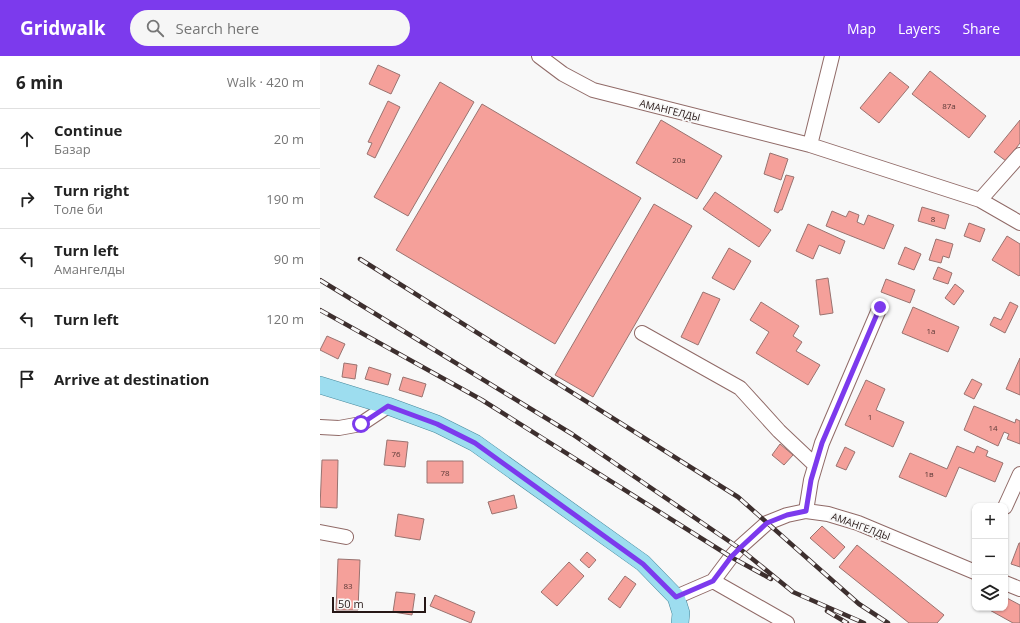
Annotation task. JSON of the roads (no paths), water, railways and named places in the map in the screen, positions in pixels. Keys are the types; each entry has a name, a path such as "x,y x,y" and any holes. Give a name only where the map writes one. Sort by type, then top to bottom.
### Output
{"main road":[{"path":"320,385 388,406 437,424 475,443 643,564 676,597 681,613 680,623"}],"street":[{"name":"АМАНГЕЛДЫ","path":"539,56 563,74 593,90 810,146 980,200 1020,223"},
{"path":"810,146 832,56"},
{"path":"980,200 1020,155"},
{"path":"806,511 811,480 822,443 880,307"},
{"path":"642,333 740,388 779,431 815,465"},
{"path":"320,427 339,428 361,424 388,406"},
{"path":"1007,503 1020,474"},
{"name":"АМАНГЕЛДЫ","path":"676,597 713,581 731,557 767,523 787,515 806,511 828,514 858,523 972,571"},
{"path":"320,532 346,538"},
{"path":"713,581 787,623"},
{"path":"1008,585 1020,589"}],"railway":[{"path":"360,259 738,497 859,604 888,623"},
{"path":"320,280 572,434 739,548 793,592 864,623"},
{"path":"320,310 482,400 731,557 771,579"},
{"path":"827,611 847,623"}]}
